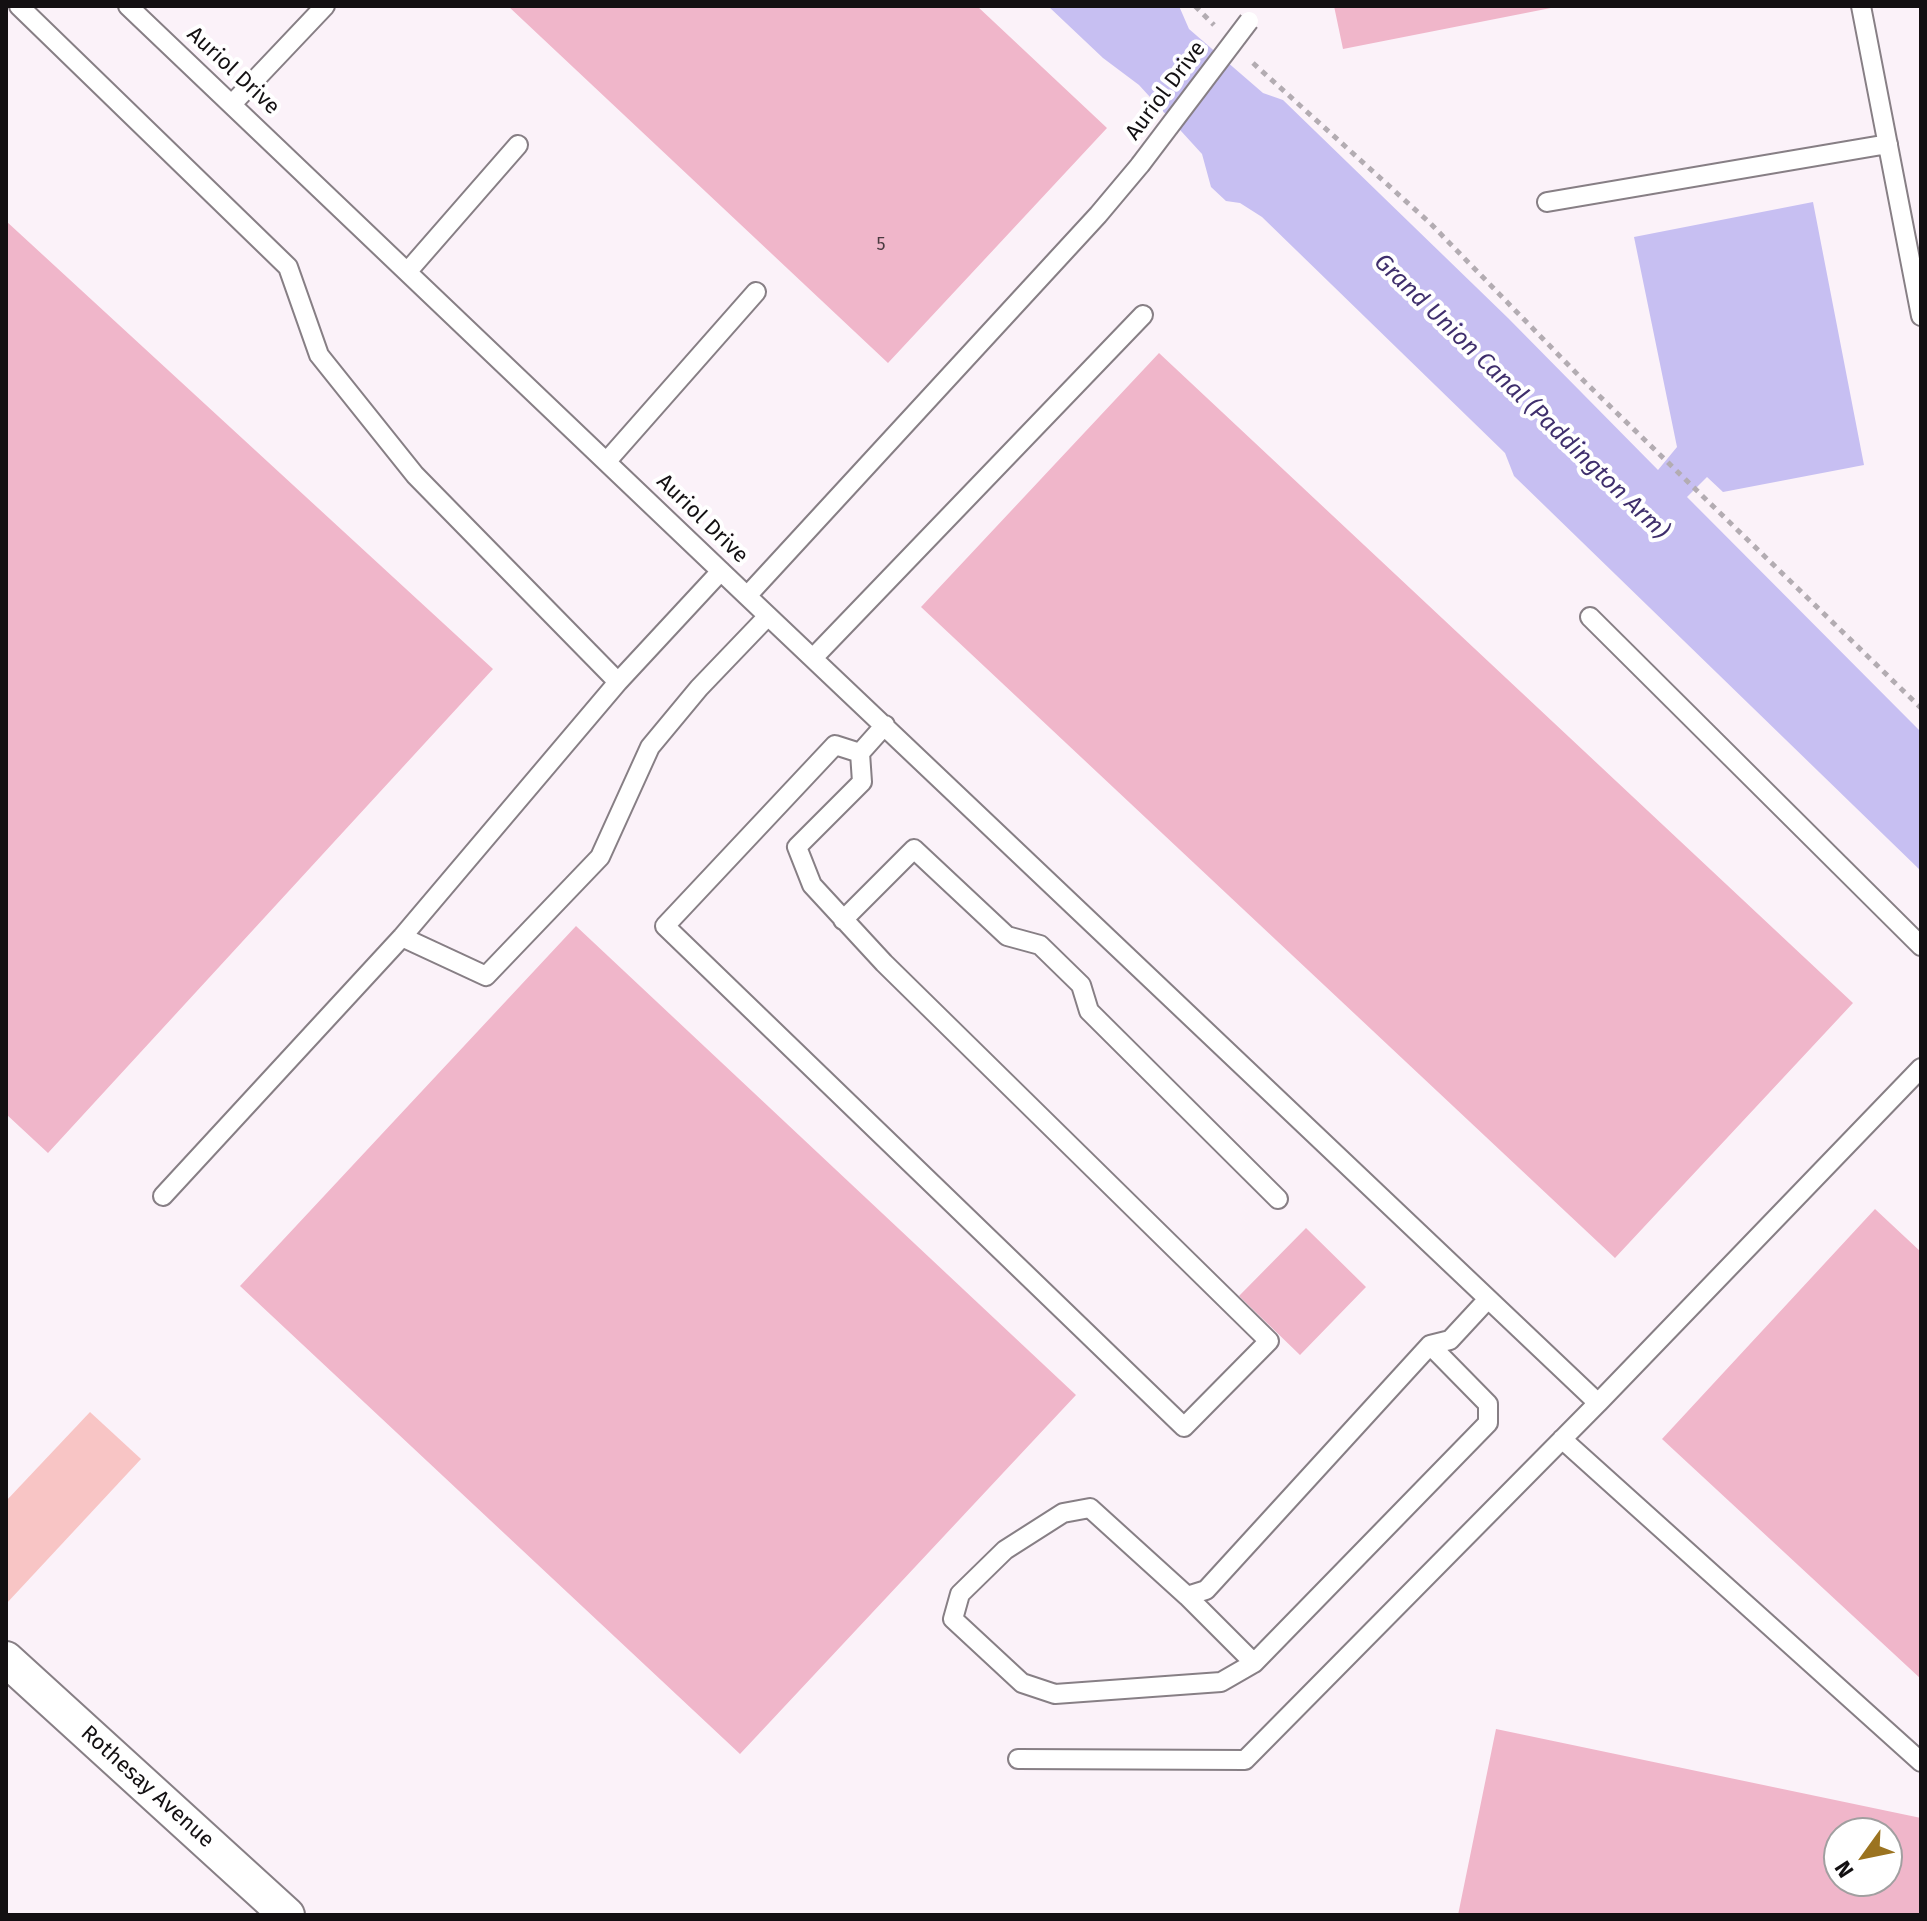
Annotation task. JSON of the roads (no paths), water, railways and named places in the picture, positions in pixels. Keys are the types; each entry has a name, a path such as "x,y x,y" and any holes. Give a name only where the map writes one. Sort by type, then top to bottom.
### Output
{"street":[{"name":"Rothesay Avenue","path":"6,1659 287,1915"}],"lane":[{"path":"19,6 288,267 319,355 415,475 618,682"},
{"name":"Auriol Drive","path":"128,6 747,596 1098,215 1140,165 1251,14"},
{"path":"233,103 325,6"},
{"path":"1861,6 1921,316"},
{"path":"1547,202 1888,144"},
{"path":"408,271 518,145"},
{"path":"607,461 756,292"},
{"path":"813,658 1143,315"},
{"path":"163,1196 402,937 618,682 721,571"},
{"path":"747,596 1598,1403"},
{"path":"402,937 486,976 600,857 650,747 699,688 768,616"},
{"path":"1590,617 1921,946"},
{"path":"860,753 835,745 665,926 1184,1427 1269,1341 884,963 812,885 797,847 862,782 860,753 885,725"},
{"path":"843,920 914,849 1007,936 1040,945 1081,985 1089,1011 1278,1199"},
{"path":"1018,1759 1245,1760 1598,1403 1921,1068"},
{"path":"1187,1596 1206,1590 1430,1345 1450,1340 1488,1299"},
{"path":"1254,1663 1187,1596 1090,1508 1063,1513 1005,1550 960,1594 953,1619 1022,1683 1055,1694 1221,1682 1254,1663 1488,1423 1488,1404 1430,1345"},
{"path":"1562,1439 1921,1762"}],"water":[{"name":"Grand Union Canal (Paddington Arm)","path":"1048,6 1179,6 1189,29 1263,93 1283,100 1508,318 1658,470 1677,447 1634,237 1813,202 1864,465 1723,492 1707,477 1687,497 1921,732 1921,871 1514,476 1505,453 1262,217 1240,203 1226,201 1211,187 1202,154 1139,85 1103,58"}]}
